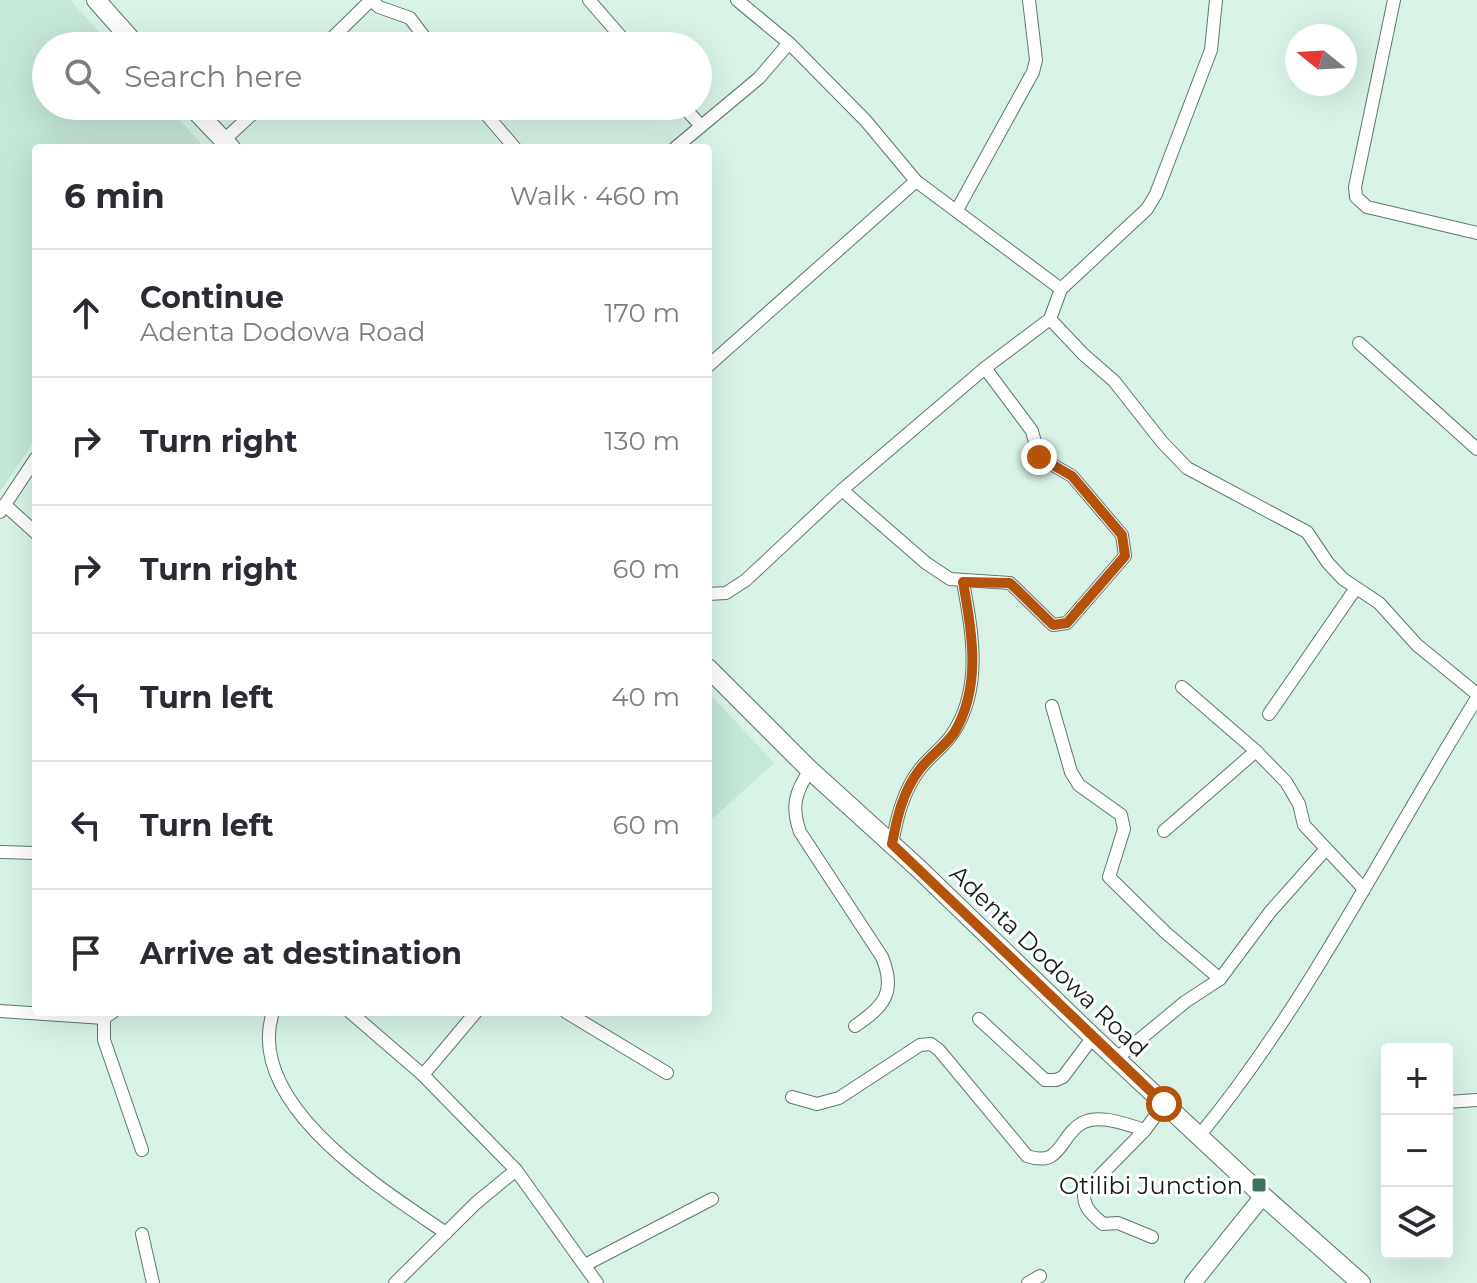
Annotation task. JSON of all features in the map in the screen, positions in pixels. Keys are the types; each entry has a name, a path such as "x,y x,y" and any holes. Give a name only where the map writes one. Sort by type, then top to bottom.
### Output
{"main road":[{"path":"96,0 125,32"},
{"path":"204,120 227,144"},
{"name":"Adenta Dodowa Road","path":"712,672 810,770 892,844 1116,1059 1361,1283"},
{"path":"1193,1283 1263,1196"}],"street":[{"path":"338,32 371,0 379,7 410,18 420,32"},
{"path":"589,0 617,32"},
{"path":"737,0 789,43 866,121 916,181 1061,289"},
{"path":"957,210 1033,72 1036,60 1029,0"},
{"path":"712,594 726,593 735,588 842,490 985,368 1050,319 1061,289 1147,209 1156,194 1211,50 1216,0"},
{"path":"1394,0 1355,187 1356,197 1367,207 1477,233"},
{"path":"712,117 759,78 789,43"},
{"path":"227,144 248,120"},
{"path":"491,120 512,144"},
{"path":"696,120 701,126"},
{"path":"680,144 708,120"},
{"path":"712,362 916,181"},
{"path":"1050,319 1114,381 1162,442 1187,468 1302,528 1328,563 1379,603 1417,645 1477,696 1318,966 1221,1109 1199,1136"},
{"path":"1359,343 1477,449"},
{"path":"842,490 926,563 950,579 1010,583 1053,625 1067,623 1125,556 1122,535 1072,476 1039,457 1032,431 985,368"},
{"path":"32,464 2,508 32,530"},
{"path":"892,844 905,793 920,769 952,735 971,685 971,625 963,582"},
{"path":"1269,714 1356,588"},
{"path":"1182,687 1256,751 1286,782 1299,804 1304,825 1364,889"},
{"path":"1052,706 1071,772 1079,785 1121,815 1124,829 1109,877 1166,933 1220,979"},
{"path":"1164,831 1256,751"},
{"path":"810,770 794,801 794,816 800,832 882,957 889,974 888,991 878,1010 855,1026"},
{"path":"1116,1059 1185,1002 1220,979 1270,912 1325,850"},
{"path":"0,852 32,853"},
{"path":"0,1011 32,1012"},
{"path":"109,1016 104,1040 142,1150"},
{"path":"272,1016 269,1043 282,1091 296,1109 369,1180 446,1233"},
{"path":"355,1016 423,1075 516,1170 597,1283"},
{"path":"423,1075 473,1016"},
{"path":"573,1016 667,1073"},
{"path":"979,1019 1045,1080 1063,1077 1093,1037"},
{"path":"792,1097 817,1104 839,1098 920,1045 931,1044 1027,1156 1040,1160 1056,1154 1081,1123 1095,1120 1120,1122 1145,1130"},
{"path":"1453,1102 1477,1100"},
{"path":"1152,1237 1118,1223 1103,1224 1083,1202 1084,1192 1145,1130 1164,1104"},
{"path":"395,1283 476,1203 516,1170"},
{"path":"585,1265 712,1199"},
{"path":"142,1234 153,1283"},
{"path":"1028,1283 1040,1276"}],"shaded area":[{"path":"0,0 70,0 99,32 32,32 32,120 180,120 201,144 32,144 32,444 0,492"},
{"path":"712,696 774,763 712,819"}],"place":[{"name":"Otilibi Junction","path":"1259,1185"}],"route":[{"path":"1039,457 1072,476 1122,535 1125,556 1067,623 1053,625 1010,583 963,582 971,625 971,685 952,735 920,769 905,793 892,844 1164,1104"}]}
